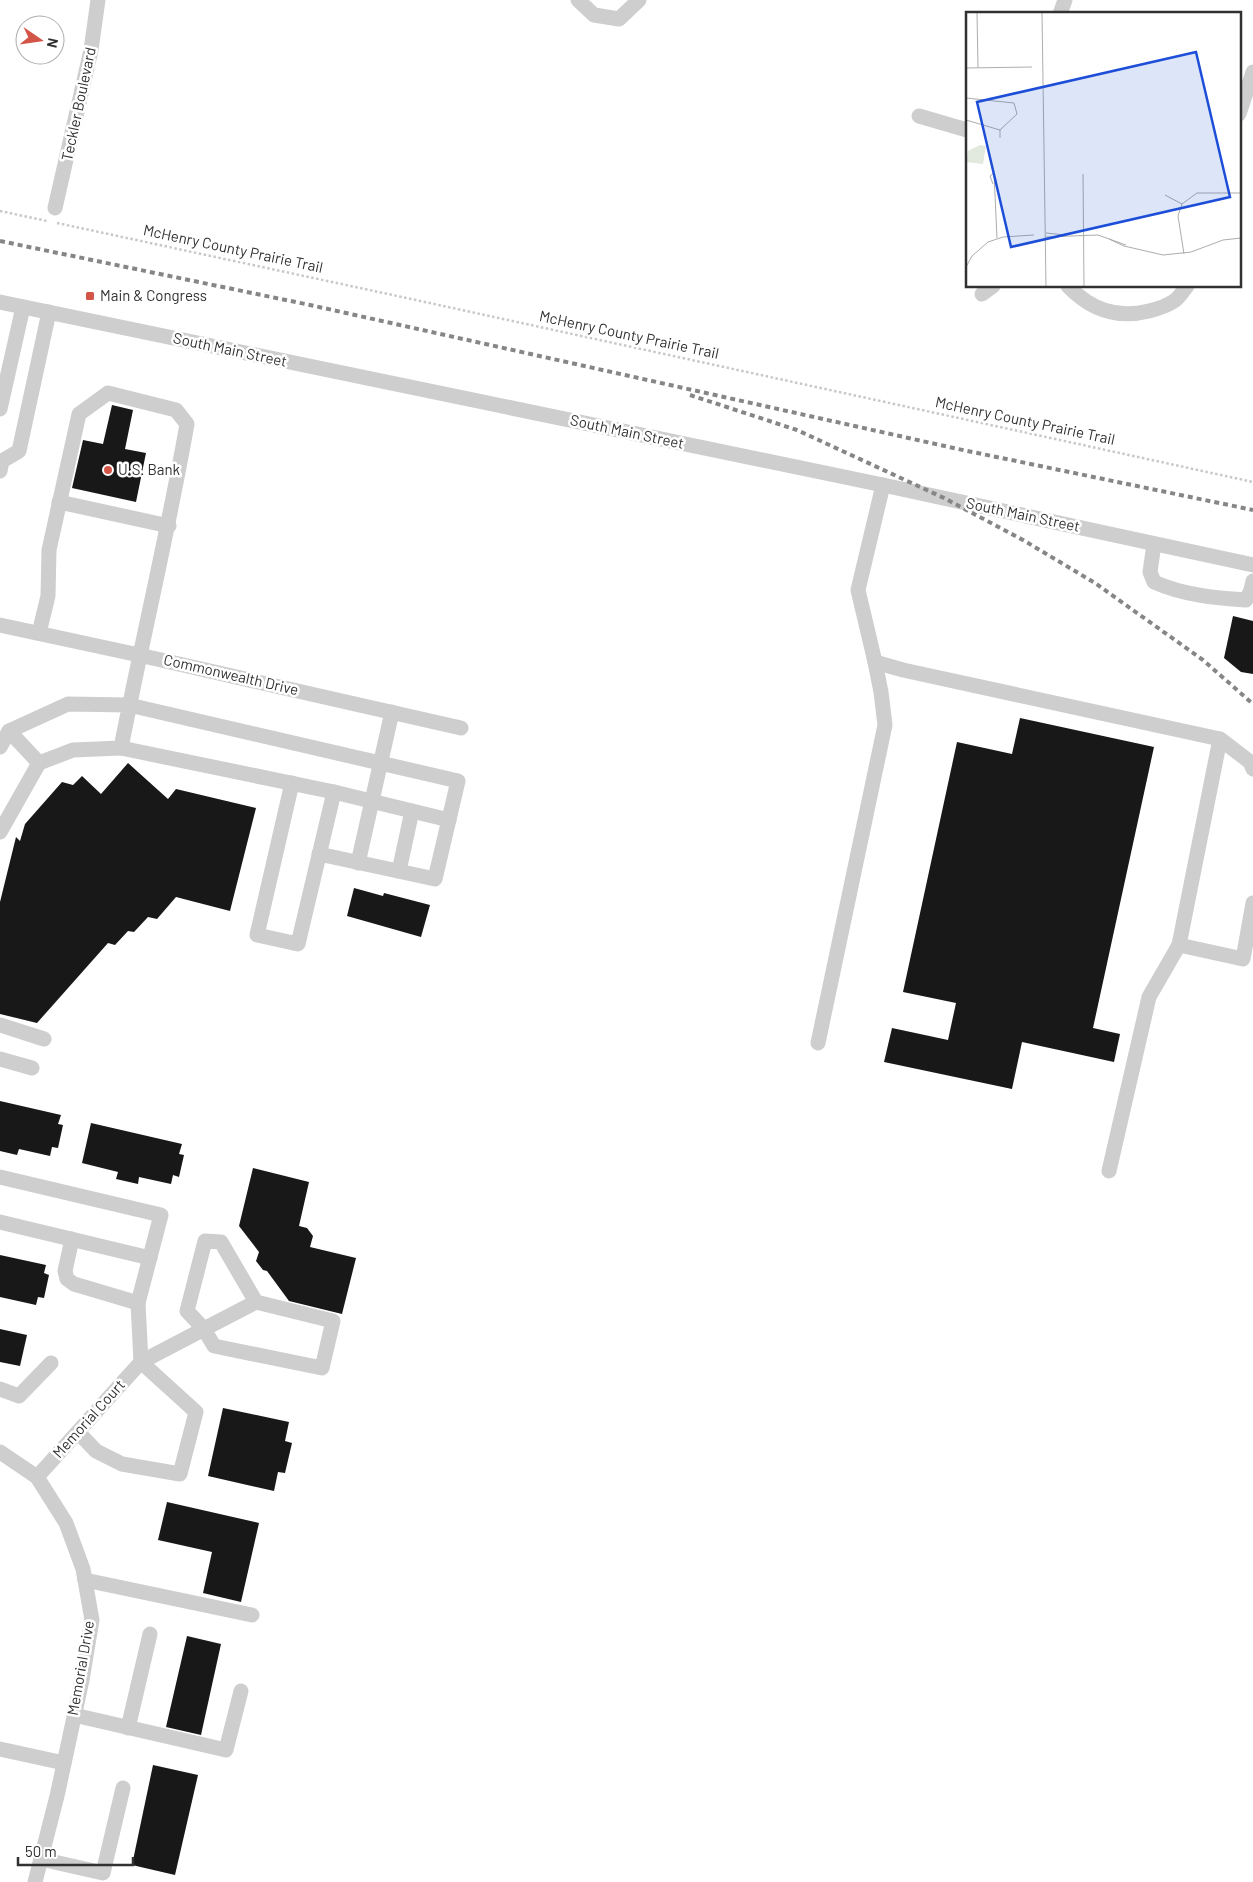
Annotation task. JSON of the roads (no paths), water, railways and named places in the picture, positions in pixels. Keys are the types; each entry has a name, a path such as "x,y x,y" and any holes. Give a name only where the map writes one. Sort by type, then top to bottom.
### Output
{"street":[{"name":"Teckler Boulevard","path":"55,208 91,50 98,0"},
{"path":"578,0 594,14 619,19 639,0"},
{"path":"1061,12 1065,0"},
{"path":"1240,111 1253,72"},
{"path":"919,116 966,130"},
{"path":"1070,288 1078,297 1110,313 1134,314 1158,309 1175,301 1185,288"},
{"name":"South Main Street","path":"0,302 883,485 1253,565"},
{"path":"0,409 23,307"},
{"path":"1,464 19,451 49,312"},
{"path":"39,633 48,596 49,550 58,502 79,414 108,393 176,410 188,424 169,526 139,655 121,748"},
{"path":"818,1043 884,725 881,692 858,590 883,485"},
{"path":"58,502 169,526"},
{"path":"1154,544 1150,572 1154,582 1172,590 1223,599 1246,600 1252,590 1253,581"},
{"name":"Commonwealth Drive","path":"0,625 461,728"},
{"path":"875,662 903,670 1220,738 1250,762 1253,770"},
{"path":"0,747 9,731 68,704 129,705 458,781 435,879 319,854"},
{"path":"358,863 392,712"},
{"path":"9,731 40,764"},
{"path":"1109,1172 1149,997 1179,946 1220,738"},
{"path":"0,832 40,764 73,750 121,748 334,792 449,820"},
{"path":"292,784 257,935 298,944 334,792"},
{"path":"399,871 412,811"},
{"path":"1179,946 1243,959 1253,903"},
{"path":"0,1025 44,1039"},
{"path":"0,1059 32,1068"},
{"path":"0,1176 161,1215 138,1303 141,1362 196,1412 180,1474 122,1464 96,1451 78,1432"},
{"path":"0,1222 150,1258"},
{"path":"72,1239 65,1271 67,1279 74,1284 138,1303"},
{"path":"205,1241 221,1242 256,1302 333,1321 322,1368 214,1346 204,1328 187,1311 205,1241"},
{"name":"Memorial Court","path":"37,1477 141,1362 256,1302"},
{"path":"0,1389 19,1396 51,1363"},
{"name":"Memorial Drive","path":"0,1452 37,1477 66,1523 83,1569 92,1620 82,1680 57,1796 35,1882"},
{"path":"85,1580 252,1615"},
{"path":"128,1728 150,1634"},
{"path":"74,1716 226,1750 240,1691"},
{"path":"0,1749 64,1763"},
{"path":"41,1859 103,1873 123,1788"}],"railway":[{"path":"0,241 310,305 958,449 1253,510"},
{"path":"690,395 797,430 944,498 1023,540 1095,583 1203,660 1253,704"}],"place":[{"name":"Main & Congress","path":"90,296"},
{"name":"U.S. Bank","path":"108,470"}]}
